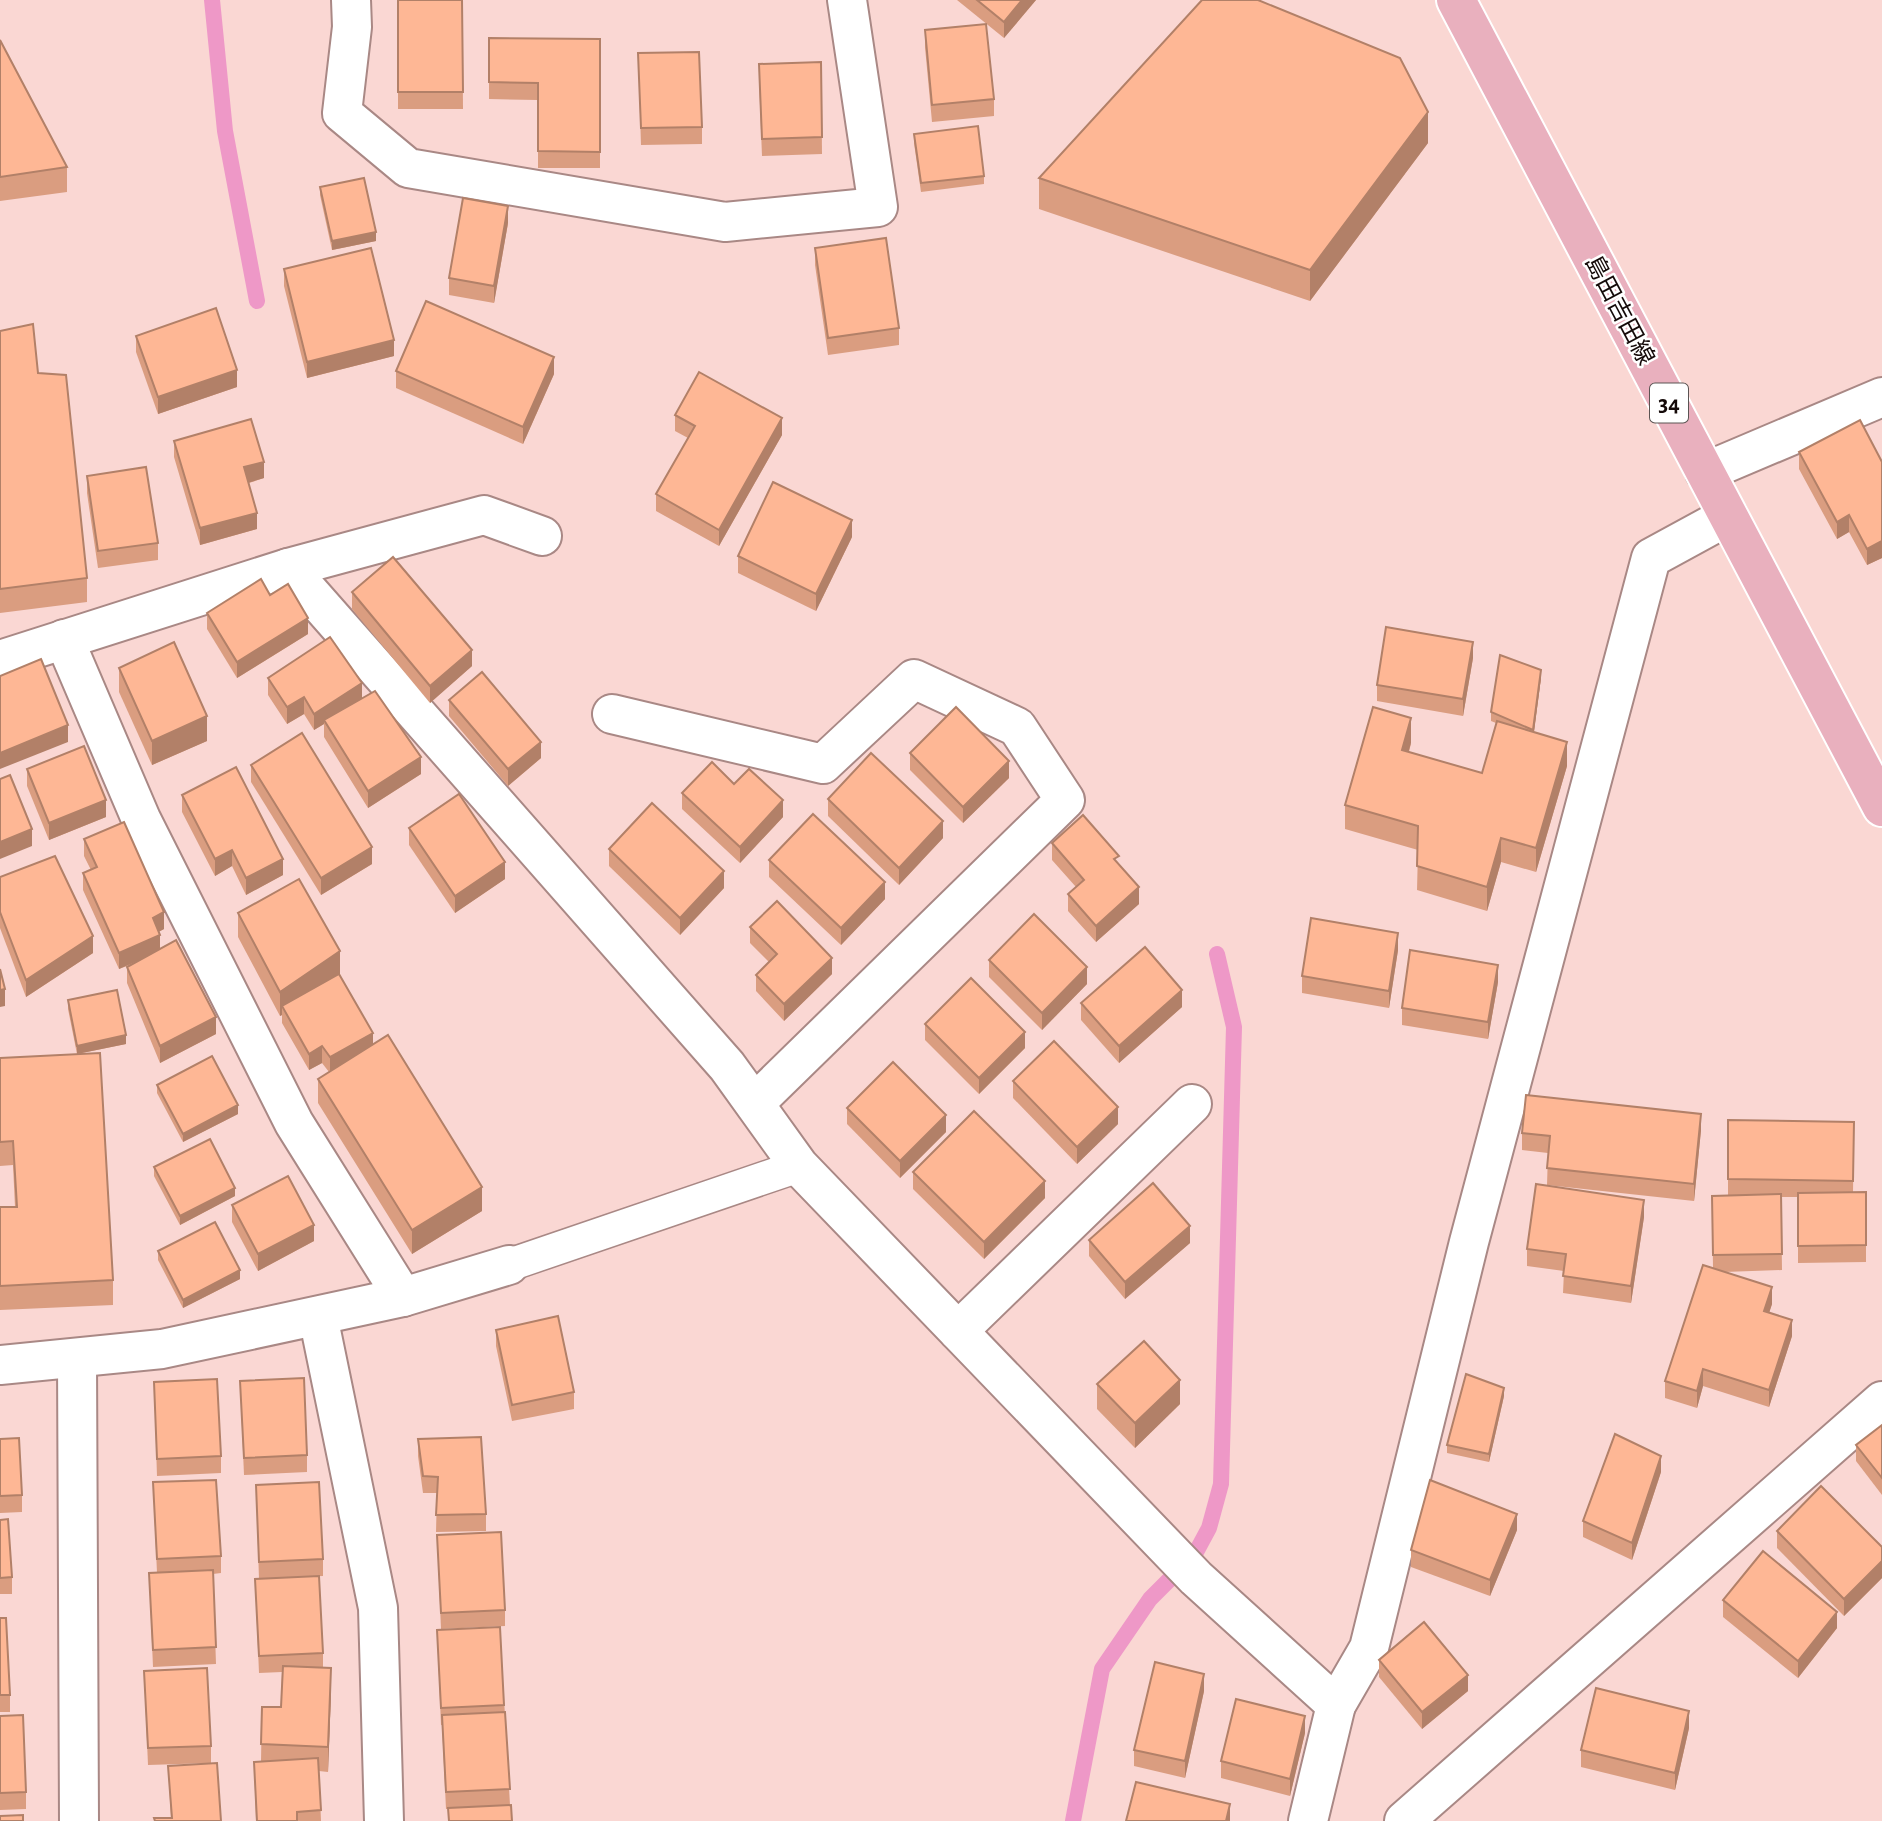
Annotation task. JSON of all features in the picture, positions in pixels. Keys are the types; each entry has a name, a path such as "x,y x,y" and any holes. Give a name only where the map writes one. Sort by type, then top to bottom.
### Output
{"main road":[{"name":"島田吉田線","path":"1456,0 1882,807"}],"street":[{"path":"351,0 352,27 342,113 408,168 725,222 878,207 847,0"},
{"path":"1705,472 1882,397"},
{"path":"0,660 288,568 484,514 542,536"},
{"path":"1308,1821 1336,1705 1369,1648 1469,1242 1651,558 1728,516"},
{"path":"288,568 727,1066 799,1166 1196,1578 1336,1705"},
{"path":"64,639 141,819 294,1123 403,1297"},
{"path":"612,714 824,764 914,679 1017,727 1065,800 755,1103"},
{"path":"958,1331 1192,1104"},
{"path":"0,1365 162,1349 403,1297 509,1265"},
{"path":"318,1316 378,1608 384,1821"},
{"path":"77,1358 79,1821"},
{"path":"1404,1821 1882,1401"}],"lane":[{"path":"509,1265 799,1166"}],"building":[{"path":"398,0 462,0 463,92 398,92"},
{"path":"977,0 1022,0 1004,22"},
{"path":"1202,0 1258,0 1400,58 1428,112 1310,270 1039,178"},
{"path":"986,24 994,99 932,105 925,30"},
{"path":"489,38 600,39 600,152 538,151 538,83 489,82"},
{"path":"0,40 67,167 0,177"},
{"path":"699,52 702,127 641,128 638,53"},
{"path":"821,62 822,137 762,139 759,64"},
{"path":"978,126 984,176 921,183 914,134"},
{"path":"364,178 376,232 332,241 320,187"},
{"path":"463,198 508,206 494,286 449,278"},
{"path":"886,238 899,328 828,338 815,248"},
{"path":"371,248 394,340 307,362 284,269"},
{"path":"426,301 554,357 523,427 396,371"},
{"path":"216,308 237,370 158,397 136,336"},
{"path":"33,324 38,373 66,375 87,578 0,589 0,331"},
{"path":"699,372 782,418 719,530 656,494 695,426 675,415"},
{"path":"251,419 264,462 244,467 257,513 200,528 174,441"},
{"path":"1860,420 1882,462 1882,541 1867,549 1849,515 1837,522 1799,452"},
{"path":"146,467 158,543 98,551 87,476"},
{"path":"773,482 852,520 816,594 738,556"},
{"path":"393,557 472,650 430,686 352,592"},
{"path":"261,579 270,595 288,584 308,618 237,662 207,613"},
{"path":"1386,627 1473,642 1463,699 1377,685"},
{"path":"330,637 362,683 314,714 304,697 287,707 268,678"},
{"path":"174,642 207,716 152,741 119,668"},
{"path":"1500,655 1541,670 1533,730 1491,712"},
{"path":"41,659 68,725 0,753 0,676"},
{"path":"482,672 541,742 508,769 449,700"},
{"path":"375,691 421,757 368,791 324,720"},
{"path":"956,707 1009,761 963,807 910,753"},
{"path":"1373,707 1411,718 1402,750 1482,773 1497,721 1567,742 1536,848 1501,838 1487,887 1417,866 1418,826 1345,805"},
{"path":"302,733 372,847 321,878 251,765"},
{"path":"84,746 106,800 49,823 27,769"},
{"path":"871,753 943,821 899,868 828,799"},
{"path":"712,762 734,784 749,769 783,800 740,847 682,793"},
{"path":"236,767 283,859 246,878 232,850 215,859 182,795"},
{"path":"10,775 32,829 0,842 0,779"},
{"path":"459,794 505,862 455,896 409,828"},
{"path":"652,803 724,871 680,918 609,849"},
{"path":"813,814 885,882 841,928 769,860"},
{"path":"1083,815 1119,856 1114,859 1139,887 1096,926 1068,894 1084,880 1052,843"},
{"path":"124,822 164,912 153,918 160,935 119,953 83,873 97,867 84,839"},
{"path":"55,856 93,936 26,980 0,912 0,877"},
{"path":"299,879 340,951 280,992 238,913"},
{"path":"777,901 832,958 784,1004 756,975 777,954 750,927"},
{"path":"1034,914 1087,967 1042,1013 989,960"},
{"path":"1311,918 1398,933 1389,991 1302,976"},
{"path":"176,940 216,1017 160,1046 127,967"},
{"path":"1145,947 1182,990 1119,1046 1081,1003"},
{"path":"1410,950 1498,965 1488,1022 1402,1008"},
{"path":"0,969 5,989 0,990"},
{"path":"339,974 373,1033 330,1057 322,1046 309,1054 282,1006"},
{"path":"971,978 1025,1032 979,1078 925,1024"},
{"path":"117,990 126,1035 77,1046 68,1000"},
{"path":"388,1035 482,1187 412,1230 318,1079"},
{"path":"1054,1041 1118,1107 1077,1147 1013,1081"},
{"path":"100,1053 113,1280 0,1286 0,1207 17,1207 13,1141 0,1142 0,1058"},
{"path":"212,1056 238,1105 183,1134 157,1085"},
{"path":"893,1062 946,1115 900,1161 847,1108"},
{"path":"1526,1095 1701,1114 1694,1184 1547,1168 1550,1136 1522,1133"},
{"path":"974,1111 1045,1181 984,1242 913,1172"},
{"path":"1728,1120 1854,1122 1853,1181 1728,1179"},
{"path":"210,1139 235,1188 180,1216 154,1167"},
{"path":"288,1176 314,1225 258,1254 232,1205"},
{"path":"1153,1183 1190,1226 1125,1282 1089,1240"},
{"path":"1536,1184 1644,1200 1631,1286 1563,1276 1566,1254 1527,1249"},
{"path":"1866,1192 1866,1245 1798,1246 1798,1193"},
{"path":"1781,1194 1782,1254 1713,1255 1712,1196"},
{"path":"215,1222 240,1270 183,1300 158,1251"},
{"path":"1703,1265 1772,1287 1764,1311 1792,1320 1769,1390 1703,1369 1697,1391 1665,1381"},
{"path":"558,1316 574,1392 512,1405 496,1330"},
{"path":"1144,1341 1180,1380 1135,1423 1097,1384"},
{"path":"1466,1374 1504,1388 1489,1454 1447,1445"},
{"path":"304,1378 307,1455 244,1458 240,1381"},
{"path":"217,1379 221,1456 157,1459 154,1382"},
{"path":"1882,1425 1882,1478 1856,1445"},
{"path":"1615,1434 1661,1456 1632,1543 1583,1521"},
{"path":"481,1437 486,1514 436,1515 438,1477 423,1476 418,1439"},
{"path":"19,1438 22,1495 0,1496 0,1439"},
{"path":"216,1480 221,1556 157,1559 153,1482"},
{"path":"1430,1480 1517,1514 1490,1580 1411,1550"},
{"path":"319,1482 323,1559 259,1562 256,1485"},
{"path":"1821,1486 1882,1547 1882,1561 1844,1599 1777,1531"},
{"path":"8,1519 12,1577 0,1578 0,1520"},
{"path":"501,1532 505,1610 441,1613 437,1535"},
{"path":"1763,1551 1837,1612 1798,1661 1723,1600"},
{"path":"213,1570 216,1647 153,1650 149,1573"},
{"path":"319,1576 323,1653 259,1656 255,1579"},
{"path":"0,1618 6,1618 10,1695 0,1695"},
{"path":"1424,1622 1468,1675 1422,1712 1379,1660"},
{"path":"500,1627 504,1705 441,1708 437,1630"},
{"path":"1155,1662 1204,1674 1185,1761 1134,1750"},
{"path":"283,1666 331,1668 328,1747 261,1744 262,1707 281,1707"},
{"path":"207,1668 211,1746 148,1748 144,1671"},
{"path":"1596,1688 1689,1711 1675,1773 1581,1750"},
{"path":"1236,1699 1305,1716 1290,1779 1221,1761"},
{"path":"505,1712 510,1789 446,1792 442,1715"},
{"path":"23,1715 26,1792 0,1793 0,1716"},
{"path":"318,1758 321,1810 297,1812 297,1821 257,1821 254,1762"},
{"path":"217,1763 221,1821 155,1821 154,1818 172,1818 168,1766"},
{"path":"1136,1782 1230,1804 1226,1821 1126,1821"},
{"path":"511,1805 512,1821 449,1821 448,1808"},
{"path":"23,1815 23,1821 0,1821 0,1816"}],"waterway":[{"path":"212,0 225,131 257,301"},
{"path":"1073,1821 1102,1669 1150,1599 1195,1554 1209,1528 1221,1484 1234,1027 1217,954"}]}
